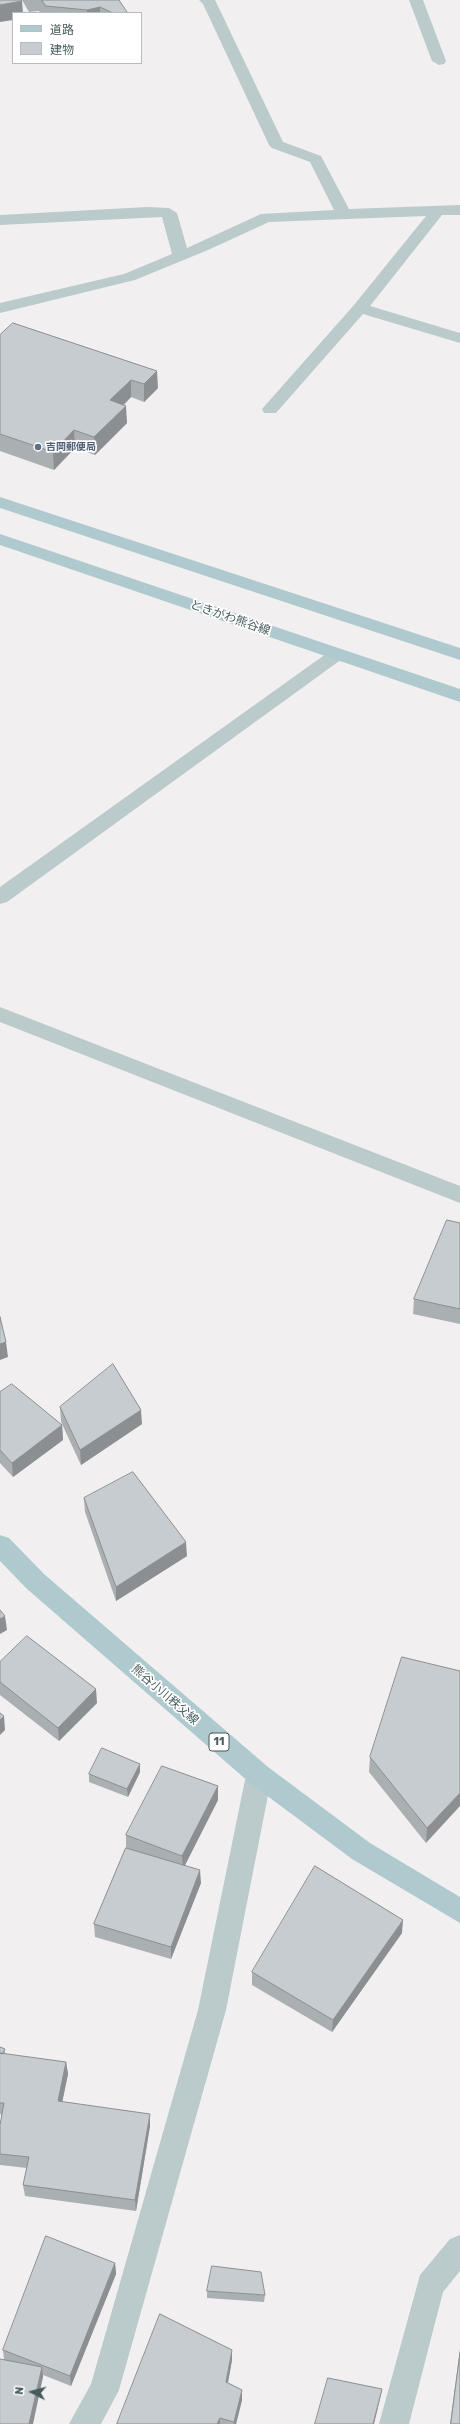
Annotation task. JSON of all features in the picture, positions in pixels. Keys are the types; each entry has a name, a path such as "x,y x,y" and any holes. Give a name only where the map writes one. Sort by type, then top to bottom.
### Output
{"main road":[{"path":"0,502 460,654"},
{"name":"ときがわ熊谷線","path":"0,539 336,655 460,696"},
{"name":"熊谷小川秩父線","path":"0,1546 35,1581 259,1775 361,1851 460,1911"}],"street":[{"path":"206,0 209,2 277,145 316,158 344,215"},
{"path":"416,0 439,61"},
{"path":"0,308 129,277 181,256 266,217 460,210"},
{"path":"0,220 147,212 169,214 181,256"},
{"path":"270,409 360,308 437,212"},
{"path":"360,308 460,338"},
{"path":"0,897 336,655"},
{"path":"0,1014 460,1195"},
{"path":"84,2424 104,2390 212,2010 259,1775"},
{"path":"394,2424 430,2285 460,2249"}],"building":[{"path":"0,0 21,0 22,1 0,5"},
{"path":"42,0 119,0 127,12 111,12 100,7 87,10 46,6"},
{"path":"13,323 157,371 144,384 131,380 110,400 126,406 94,437 74,430 53,452 0,434 0,335"},
{"path":"447,1220 460,1223 460,1309 414,1299"},
{"path":"0,1317 6,1342 0,1344"},
{"path":"113,1364 141,1410 80,1450 60,1407"},
{"path":"12,1384 62,1425 12,1463 0,1450 0,1392"},
{"path":"133,1472 186,1542 116,1587 84,1498"},
{"path":"0,1610 5,1616 0,1619"},
{"path":"27,1636 96,1689 58,1728 0,1682 0,1662"},
{"path":"402,1657 460,1671 460,1793 427,1828 370,1757"},
{"path":"0,1713 4,1716 0,1720"},
{"path":"102,1748 140,1764 127,1789 89,1774"},
{"path":"162,1766 218,1786 182,1856 126,1835"},
{"path":"126,1848 200,1870 171,1947 94,1924"},
{"path":"315,1866 403,1920 333,2020 252,1972"},
{"path":"0,2047 5,2049 2,2054 0,2053"},
{"path":"0,2053 66,2062 58,2101 150,2114 135,2200 23,2185 29,2157 0,2154 0,2125 4,2103 0,2103"},
{"path":"46,2236 115,2263 70,2376 3,2350"},
{"path":"212,2266 261,2272 265,2295 207,2291"},
{"path":"160,2314 232,2350 226,2382 242,2390 234,2422 220,2418 217,2424 117,2424"},
{"path":"460,2353 460,2424 451,2424"},
{"path":"0,2359 42,2367 29,2424 0,2424"},
{"path":"328,2378 382,2389 373,2424 315,2424"}],"place":[{"name":"吉岡郵便局","path":"38,447"}]}
